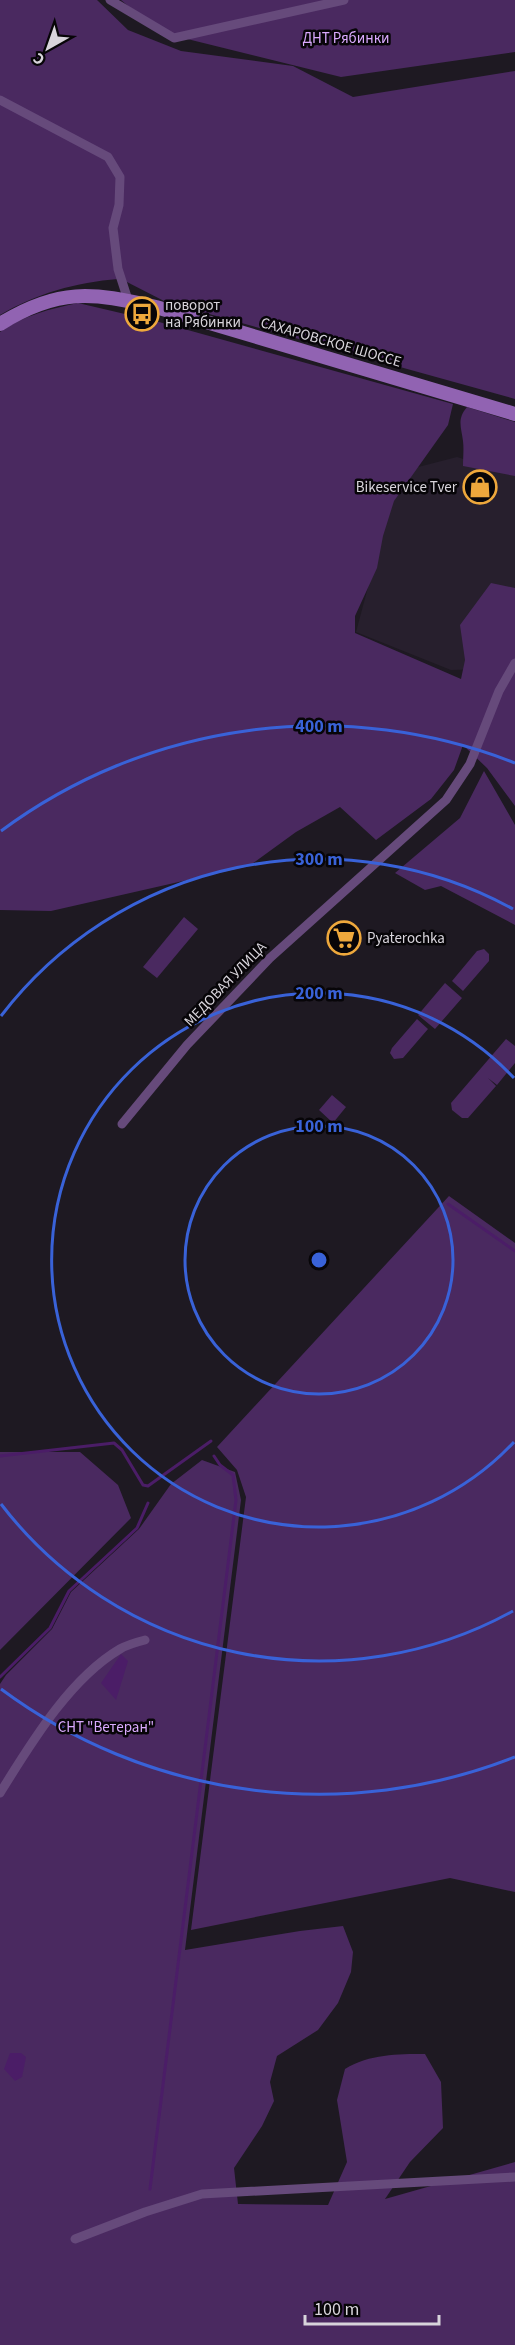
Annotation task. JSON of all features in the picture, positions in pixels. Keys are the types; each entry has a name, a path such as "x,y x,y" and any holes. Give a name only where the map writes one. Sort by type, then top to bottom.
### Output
{"main road":[{"name":"САХАРОВСКОЕ ШОССЕ","path":"0,324 35,305 57,298 93,295 128,300 515,414"}],"street":[{"path":"110,0 174,38 344,0"},
{"path":"0,100 108,157 120,177 119,205 113,228 118,269 128,300"},
{"name":"МЕДОВАЯ УЛИЦА","path":"122,1124 187,1045 240,988 278,951 432,815 470,764 502,685 515,663"},
{"path":"0,1793 27,1749 75,1687 120,1648 146,1640"},
{"path":"75,2239 145,2212 202,2194 515,2177"}],"shaded area":[{"path":"457,457 515,475 515,610 484,669 451,670 356,632 399,472"},
{"path":"121,1654 128,1661 116,1700 101,1683"},
{"path":"10,2053 21,2053 26,2057 22,2077 15,2081 4,2069"}],"green space":[{"path":"0,0 97,0 128,30 181,51 293,66 353,97 515,71 515,399 166,302 125,281 115,239 122,179 117,179 117,204 110,228 114,269 118,279 57,290 27,301 0,315"},
{"name":"ДНТ Рябинки","path":"121,0 515,0 515,52 341,77 159,32"},
{"path":"78,303 159,322 453,404 448,425 394,501 383,536 377,568 355,616 355,633 461,679 465,660 460,625 491,583 515,588 515,806 487,768 463,745 454,770 431,799 376,840 340,807 296,832 249,866 51,911 0,910 0,332 28,317"},
{"path":"467,407 515,422 515,476 463,466 461,423 462,415"},
{"path":"484,771 515,825 515,925 441,886 425,890 395,873 460,818"},
{"path":"184,917 198,929 157,978 143,967"},
{"path":"484,949 489,954 489,961 463,991 452,981 477,951"},
{"path":"445,983 462,998 435,1029 418,1015"},
{"path":"417,1019 428,1029 403,1058 394,1059 390,1053 392,1048"},
{"path":"506,1039 515,1046 515,1063 497,1085 488,1078 496,1086 468,1118 462,1118 452,1110 451,1103"},
{"path":"332,1095 346,1107 333,1123 319,1110"},
{"path":"449,1196 515,1243 515,1892 450,1878 191,1930 246,1497 237,1470 217,1447"},
{"path":"0,1452 80,1452 118,1485 131,1518 0,1650"},
{"name":"СНТ \"Ветеран\"","path":"202,1460 235,1472 241,1500 185,1950 343,1926 353,1952 351,1972 338,2003 318,2030 277,2056 270,2082 274,2101 262,2126 234,2168 238,2204 328,2205 347,2162 337,2100 345,2069 374,2058 425,2054 441,2082 443,2128 410,2162 385,2199 515,2162 515,2345 0,2345 0,1684 6,1675 52,1629 71,1592 139,1529 171,1484"}],"waterway":[{"path":"448,1204 515,1251"},
{"path":"0,1456 114,1443 122,1450 143,1485 148,1486 211,1441"},
{"path":"150,2189 236,1500 233,1475 220,1465 214,1456"},
{"path":"0,1677 50,1628 69,1591 137,1528 148,1503"}],"place":[{"name":"поворот на Рябинки","path":"142,314"},
{"name":"Bikeservice Tver","path":"480,487"},
{"name":"Pyaterochka","path":"344,938"}]}
